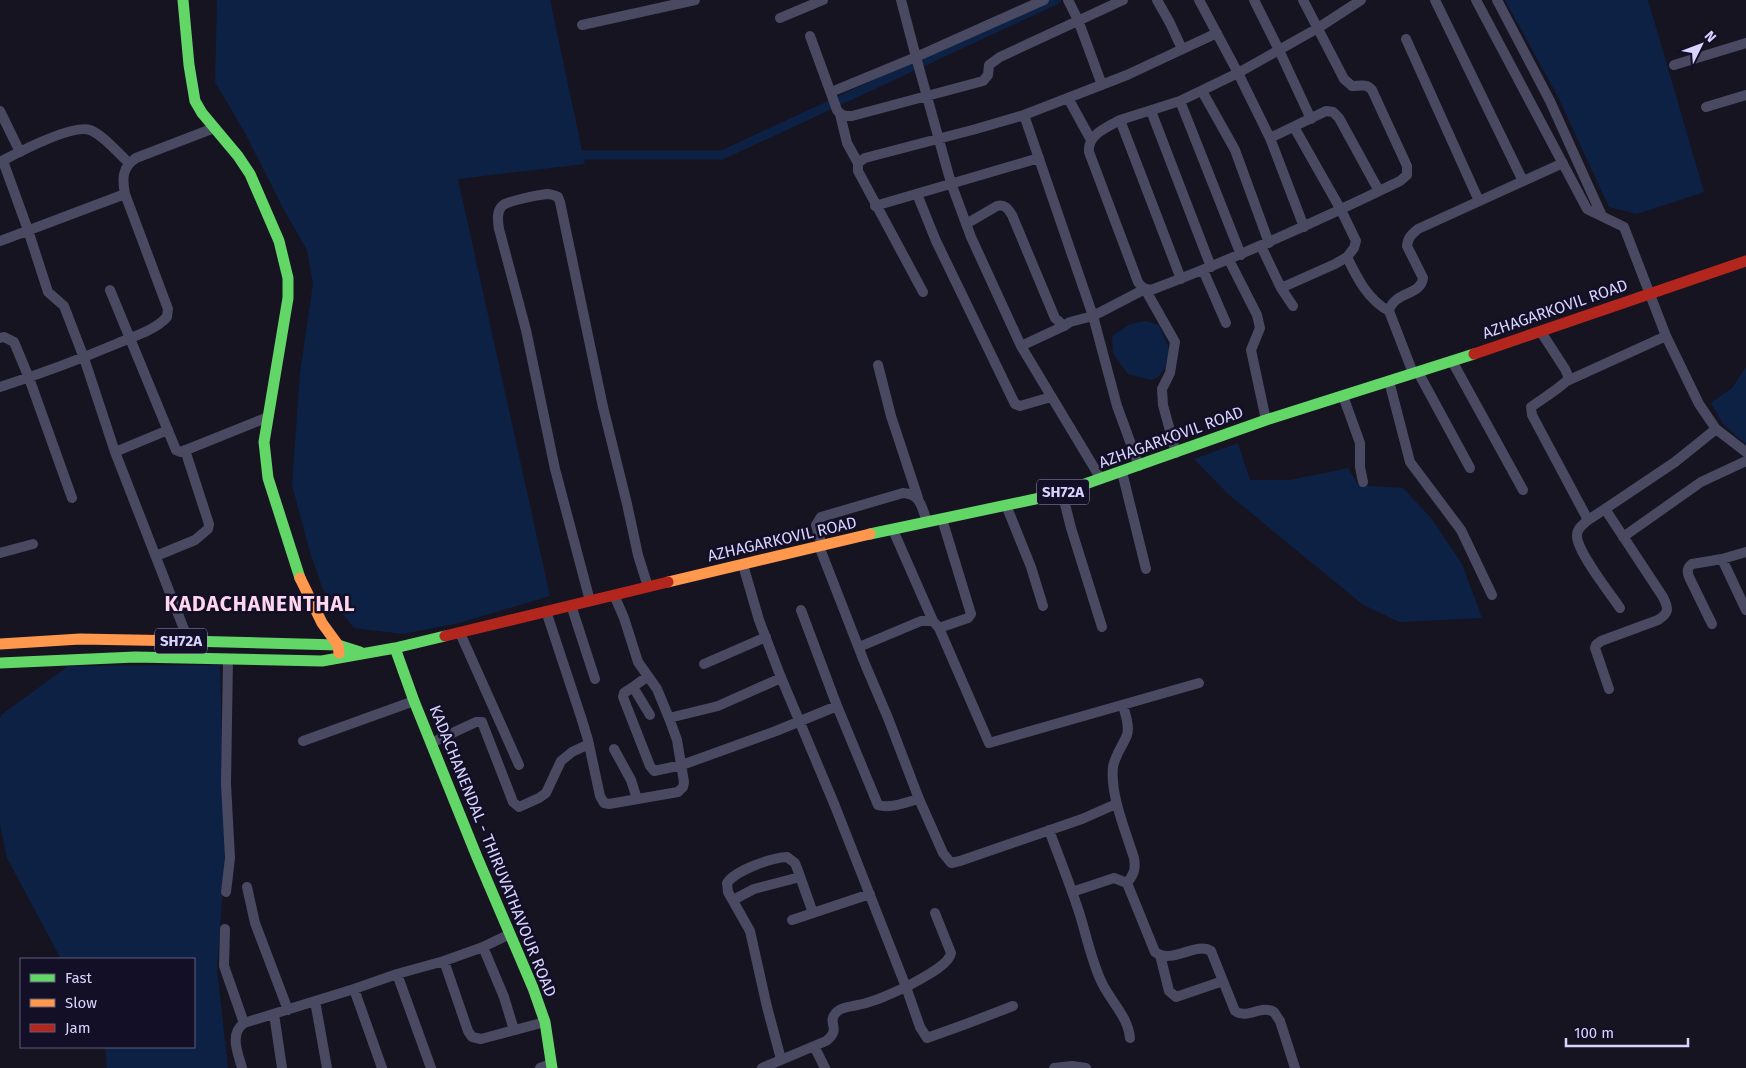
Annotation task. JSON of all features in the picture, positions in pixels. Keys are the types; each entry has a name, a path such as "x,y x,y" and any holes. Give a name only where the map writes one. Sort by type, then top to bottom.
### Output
{"main road":[{"path":"183,0 195,101 202,114 238,156 250,174 279,242 288,278 288,298 264,442 265,459 268,478 296,570 322,623 338,644 340,657"},
{"name":"AZHAGARKOVIL ROAD","path":"0,663 135,656 322,661 460,634 546,611 821,546 1062,492 1266,420 1541,332 1746,260"},
{"name":"AZHAGARKOVIL ROAD","path":"0,644 80,639 144,639 189,642 338,644 361,653"},
{"name":"KADACHANENDAL - THIRUVATHAVOUR ROAD","path":"395,648 431,743 533,988 545,1022 548,1067"}],"street":[{"path":"582,25 695,0"},
{"path":"780,18 822,0"},
{"path":"901,0 938,139 966,224 1021,346 1101,479"},
{"path":"832,96 918,62 1044,0"},
{"path":"1068,0 1078,20 1102,85"},
{"path":"838,112 845,116 852,116 982,80 988,75 989,65 993,61 1123,0"},
{"path":"1157,0 1182,49"},
{"path":"1199,0 1270,138 1304,227"},
{"path":"1254,0 1311,119"},
{"path":"1021,346 1070,322 1093,316 1145,289 1150,290 1265,245 1400,181 1407,175 1407,166 1372,90 1364,84 1352,86 1344,79 1303,0"},
{"path":"1176,453 1163,404 1162,390 1170,373 1175,342 1145,289 1138,282 1088,146 1099,131 1120,120 1180,101 1238,73 1318,28 1361,0"},
{"path":"1435,0 1523,181"},
{"path":"1476,0 1587,209 1624,227 1651,292 1666,336 1699,404 1716,429 1746,452"},
{"path":"1497,0 1550,101 1602,216"},
{"path":"858,163 864,158 1024,115 1127,75 1217,33"},
{"path":"810,36 838,112 847,143 858,163 858,171 875,206 923,292"},
{"path":"1406,39 1479,201"},
{"path":"1674,65 1746,43"},
{"path":"1202,91 1235,150 1265,245 1281,288 1293,306"},
{"path":"1706,108 1746,95"},
{"path":"1068,98 1092,140"},
{"path":"1180,101 1241,255"},
{"path":"0,111 20,152"},
{"path":"1151,111 1226,323"},
{"path":"1270,138 1326,111 1332,112 1339,118 1379,191"},
{"path":"1024,115 1093,316 1117,406 1140,466"},
{"path":"1120,120 1181,278"},
{"path":"1281,288 1347,257 1354,248 1356,241 1341,210 1294,127"},
{"path":"0,387 84,358 162,323 168,317 168,309 125,194 124,173 129,163 136,158 214,128"},
{"path":"129,163 100,136 90,130 78,130 20,152 1,162 28,230 48,292 64,306 84,358 115,452 189,642 189,658"},
{"path":"875,206 1039,158"},
{"path":"1470,468 1416,373 1389,311 1390,305 1395,299 1420,287 1423,283 1423,278 1407,246 1408,241 1411,235 1418,229 1563,163"},
{"path":"0,241 125,194"},
{"path":"590,601 555,469 526,330 499,229 497,219 499,210 503,205 509,203 548,194 558,197 560,202 603,407 638,554 648,587"},
{"path":"916,194 936,241 1015,404 1020,406 1051,397"},
{"path":"966,224 997,206 1002,205 1006,208 1012,215 1055,318 1064,326"},
{"path":"1347,257 1371,298 1389,311"},
{"path":"1229,260 1257,315 1260,328 1251,350 1266,420"},
{"path":"110,290 176,450 180,452 268,417"},
{"path":"1541,332 1568,374 1569,378 1567,381"},
{"path":"1588,520 1534,421 1531,407 1567,381 1666,336"},
{"path":"0,338 4,337 14,342 29,378 72,498"},
{"path":"1452,361 1523,490"},
{"path":"878,364 891,416 927,522"},
{"path":"1389,381 1410,462 1461,530 1492,594"},
{"path":"1343,396 1360,443 1360,467 1363,482"},
{"path":"1620,608 1580,548 1577,536 1578,529 1588,520 1675,462 1716,429"},
{"path":"115,452 168,430"},
{"path":"156,556 195,540 208,529 209,524 185,450"},
{"path":"1623,537 1701,482 1746,460"},
{"path":"1122,472 1146,569"},
{"path":"1062,492 1071,528 1102,627"},
{"path":"918,498 910,493 903,493 821,517 816,525 821,546 858,647 942,853 951,863 960,862 1082,819 1116,804"},
{"path":"1006,505 1031,567 1043,606"},
{"path":"1605,509 1663,597 1668,611 1665,616 1658,620 1601,641 1596,645 1595,648 1610,689"},
{"path":"858,647 922,621 936,625 968,618 971,614 942,519"},
{"path":"893,530 989,743 1199,683"},
{"path":"0,553 33,544"},
{"path":"1712,624 1687,572 1688,567 1692,564 1746,552"},
{"path":"1722,558 1746,610"},
{"path":"743,565 781,678 800,720 870,894 920,1027 927,1038 1013,1006"},
{"path":"546,611 581,717 600,796 604,803 609,804 670,794 681,790 684,782 677,740 657,689 638,662 624,618 614,595"},
{"path":"571,605 595,679"},
{"path":"801,610 837,706 878,805 884,807 919,799"},
{"path":"460,634 519,765"},
{"path":"704,664 766,637"},
{"path":"226,892 230,858 226,784 228,659"},
{"path":"648,676 624,693 623,697 652,769 657,771 682,765 776,731 837,706"},
{"path":"669,718 718,706 781,678"},
{"path":"633,687 650,715"},
{"path":"303,741 414,701"},
{"path":"1123,705 1128,725 1127,734 1116,756 1113,769 1116,804 1136,867 1127,882"},
{"path":"431,743 476,722 482,722 513,802 520,807 546,793 561,761 572,752 589,744"},
{"path":"614,748 631,780 637,799"},
{"path":"1048,830 1072,892 1100,980 1109,997 1125,1018 1130,1038"},
{"path":"781,1060 750,932 726,888 727,883 744,870 787,857 795,863 813,913"},
{"path":"733,900 754,889 800,877"},
{"path":"1072,892 1114,878 1127,882 1155,952 1167,957 1208,948 1214,954 1232,1006 1239,1014 1265,1009 1274,1012 1280,1021 1295,1068"},
{"path":"247,888 255,922 288,1010"},
{"path":"792,920 870,894"},
{"path":"762,1068 826,1041 834,1032 832,1020 839,1010 869,1003 906,988 943,965 950,958 950,952 935,913"},
{"path":"225,930 224,966 244,1023"},
{"path":"242,1068 235,1038 238,1027 244,1023 444,961 510,934"},
{"path":"483,946 504,997 514,1030"},
{"path":"1160,955 1169,991 1176,997 1223,981"},
{"path":"444,961 468,1032 472,1037 481,1039 545,1022"},
{"path":"397,974 432,1068"},
{"path":"354,989 382,1068"},
{"path":"315,1001 327,1068"},
{"path":"274,1014 282,1068"},
{"path":"814,1046 825,1068"},
{"path":"1054,1068 1072,1066 1086,1068"}],"water":[{"path":"217,0 550,0 585,164 458,179 550,596 459,623 403,634 354,628 323,590 309,549 292,485 300,373 313,284 307,250 284,210 245,133 215,82"},
{"path":"1505,0 1648,0 1704,192 1637,214 1609,207 1557,95"},
{"path":"1146,321 1159,325 1169,348 1168,365 1158,377 1151,380 1128,374 1113,354 1112,336 1130,324"},
{"path":"1746,367 1746,444 1723,424 1711,403 1732,388"},
{"path":"1238,443 1250,480 1290,480 1348,468 1358,485 1403,488 1431,518 1462,564 1482,618 1399,622 1362,604 1228,494 1194,459"},
{"path":"220,665 225,860 217,969 228,1068 105,1068 107,1066 105,1048 195,1048 195,958 60,958 7,858 0,825 1,715 68,666"}],"waterway":[{"path":"573,155 722,155 1056,0"}],"traffic: fast":[{"path":"183,0 189,65 195,101 202,113 238,156 250,174 279,241 288,278 288,298 264,442 268,478 300,578"},
{"path":"870,534 1054,495 1266,420 1474,354"},
{"path":"0,663 135,657 322,661 395,648 445,636"},
{"path":"186,641 338,645 360,652"},
{"path":"395,648 414,701 477,857 533,988 545,1022 552,1068"}],"traffic: slow":[{"path":"668,582 870,534"},
{"path":"300,578 322,623 338,645 339,653"},
{"path":"0,644 80,639 186,641"}],"traffic: jam":[{"path":"1474,354 1746,261"},
{"path":"445,636 668,582"}],"district":[{"name":"KADACHANENTHAL","path":"260,604"}]}
